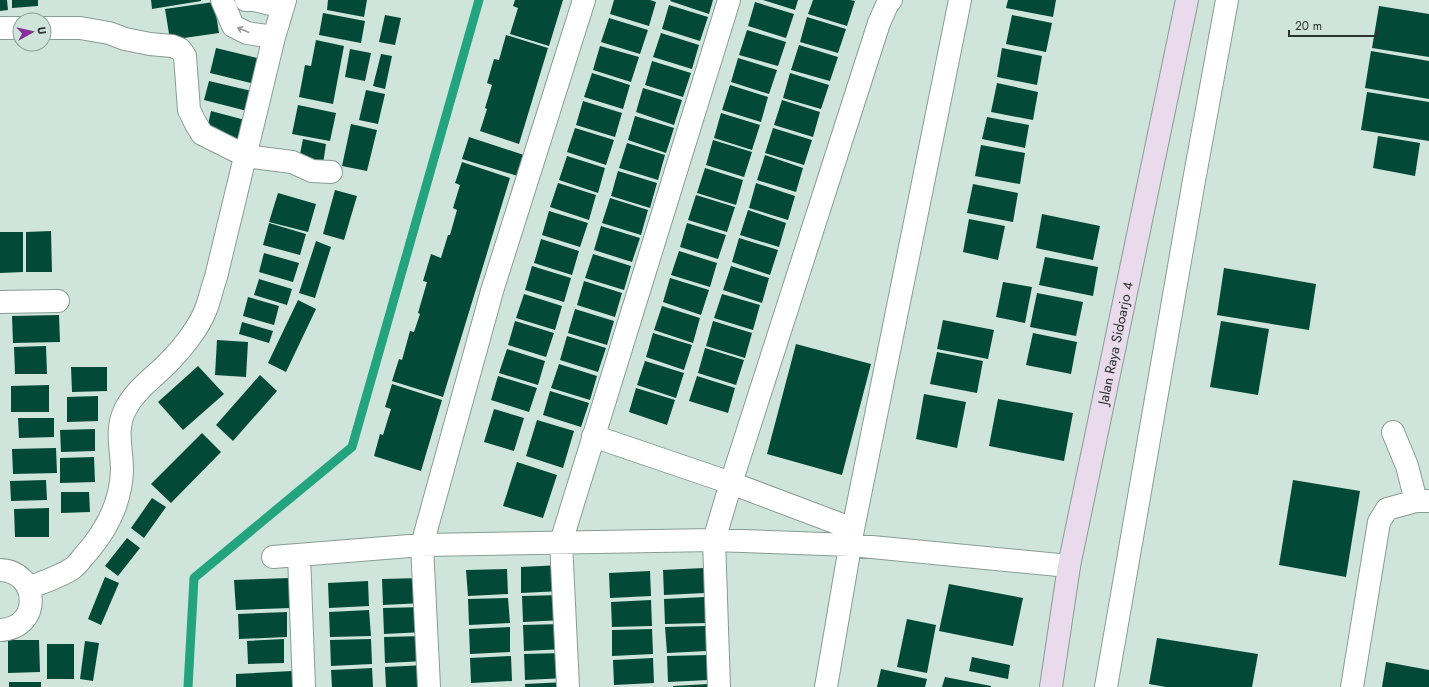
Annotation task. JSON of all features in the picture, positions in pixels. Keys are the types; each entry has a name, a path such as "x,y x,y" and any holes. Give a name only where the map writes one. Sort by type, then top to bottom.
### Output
{"street":[{"path":"28,588 73,568 96,543 113,515 120,487 122,470 119,430 124,411 136,392 167,364 186,344 206,310 216,277 274,38 284,3 246,0"},
{"path":"429,687 422,545 492,291 584,0"},
{"path":"568,687 561,542 729,0"},
{"path":"719,687 714,540 879,23 887,5 891,0"},
{"path":"826,687 852,537 960,0"},
{"name":"Jalan Raya Sidoarjo 4","path":"1051,687 1069,566 1187,0"},
{"path":"1106,687 1191,194 1227,0"},
{"path":"228,2 232,26 247,33 274,38"},
{"path":"0,28 12,28"},
{"path":"52,28 80,28 109,33 125,39 150,44 172,46 180,49 185,56 189,110 202,134 246,156 292,162 312,171 331,172"},
{"path":"0,302 58,301"},
{"path":"1352,687 1379,522 1387,509 1423,501 1406,466 1393,432"},
{"path":"593,436 731,484 852,537"},
{"path":"273,557 422,545 852,537 1069,566"},
{"path":"299,555 304,687"},
{"path":"0,570 8,570 20,577 28,588 31,600 28,613 20,624 9,630 0,630"}],"building":[{"path":"0,0 7,0 8,10 0,11"},
{"path":"12,0 38,0 38,6 12,8"},
{"path":"151,0 201,0 201,1 152,9"},
{"path":"328,0 367,0 364,17 327,10"},
{"path":"515,0 563,0 549,46 510,34 518,8 513,6"},
{"path":"614,0 650,0 656,2 649,26 610,14"},
{"path":"713,0 709,14 670,1"},
{"path":"763,0 798,0 795,10"},
{"path":"813,0 855,1 847,26 808,14"},
{"path":"1008,0 1056,0 1053,17 1006,8"},
{"path":"214,2 219,33 170,40 165,9"},
{"path":"755,2 794,14 786,38 748,26"},
{"path":"669,5 708,17 700,41 662,29"},
{"path":"1379,6 1429,14 1429,57 1372,48"},
{"path":"323,13 365,21 361,43 319,35"},
{"path":"385,15 401,18 395,45 379,42"},
{"path":"1012,15 1052,23 1046,52 1006,44"},
{"path":"807,17 846,29 838,53 800,42"},
{"path":"609,18 648,30 640,54 601,42"},
{"path":"747,30 786,42 778,66 739,55"},
{"path":"661,33 699,45 692,69 653,57"},
{"path":"506,35 548,48 519,144 480,131 487,109 485,108 492,85 487,83 494,59 499,60"},
{"path":"316,40 344,46 333,104 299,97 305,65 311,66"},
{"path":"799,45 838,57 830,81 791,70"},
{"path":"600,46 639,57 631,82 593,70"},
{"path":"216,48 261,59 255,84 210,73"},
{"path":"1002,48 1042,56 1037,85 997,77"},
{"path":"350,49 371,53 365,81 345,77"},
{"path":"1371,51 1429,61 1429,99 1365,88"},
{"path":"381,54 392,56 385,89 373,86"},
{"path":"738,58 777,70 769,94 731,82"},
{"path":"652,61 691,73 683,97 645,85"},
{"path":"592,73 630,85 623,109 584,97"},
{"path":"790,73 829,85 821,109 783,98"},
{"path":"209,81 256,92 251,112 204,100"},
{"path":"997,83 1038,92 1033,120 991,112"},
{"path":"730,85 768,97 761,122 722,110"},
{"path":"643,88 682,100 674,125 636,112"},
{"path":"366,90 385,94 378,124 359,120"},
{"path":"1367,92 1429,102 1429,141 1361,130"},
{"path":"782,100 820,112 813,137 774,125"},
{"path":"583,101 622,113 615,137 576,125"},
{"path":"298,105 336,113 330,141 292,134"},
{"path":"211,111 245,120 240,142 206,134"},
{"path":"721,113 760,125 752,150 714,138"},
{"path":"635,116 674,128 666,153 628,140"},
{"path":"987,117 1029,125 1025,148 982,139"},
{"path":"351,124 377,130 367,171 342,166"},
{"path":"575,128 614,140 606,165 567,152"},
{"path":"773,128 812,140 804,165 765,153"},
{"path":"1378,136 1420,143 1415,176 1373,168"},
{"path":"469,137 527,156 521,177 462,159"},
{"path":"303,139 326,144 323,164 299,159"},
{"path":"713,140 752,152 744,177 706,165"},
{"path":"627,143 665,155 658,180 619,168"},
{"path":"981,145 1025,153 1020,184 975,176"},
{"path":"765,155 803,168 796,192 757,180"},
{"path":"567,156 605,168 598,193 559,180"},
{"path":"462,162 510,178 443,397 392,381 399,359 402,360 410,331 414,332 420,314 418,313 427,282 423,281 431,254 441,258 448,235 450,235 457,210 453,208 460,185 455,183"},
{"path":"705,168 743,180 736,205 697,193"},
{"path":"618,171 657,183 650,208 611,196"},
{"path":"558,183 596,195 589,220 550,207"},
{"path":"756,183 795,196 788,220 749,208"},
{"path":"973,184 1018,193 1013,222 967,213"},
{"path":"335,190 357,196 344,240 323,234"},
{"path":"278,193 316,204 308,232 269,222"},
{"path":"696,195 735,207 727,232 688,220"},
{"path":"610,198 648,210 641,235 602,223"},
{"path":"748,210 786,223 779,247 740,235"},
{"path":"549,211 588,223 580,247 542,235"},
{"path":"1042,214 1100,226 1093,260 1036,248"},
{"path":"969,219 1005,226 998,260 963,252"},
{"path":"269,223 306,234 300,255 263,245"},
{"path":"687,223 726,235 718,259 680,247"},
{"path":"601,226 640,238 632,262 594,250"},
{"path":"51,231 52,272 26,272 26,232"},
{"path":"0,232 23,232 23,272 0,273"},
{"path":"739,238 778,250 770,275 732,262"},
{"path":"541,239 579,251 572,275 534,263"},
{"path":"316,241 331,247 315,298 299,293"},
{"path":"679,251 717,263 710,287 671,275"},
{"path":"264,253 299,263 293,282 259,272"},
{"path":"593,254 631,266 624,290 585,278"},
{"path":"1045,257 1098,267 1093,296 1039,285"},
{"path":"532,266 571,278 564,302 525,290"},
{"path":"731,266 769,278 762,303 723,290"},
{"path":"1224,268 1316,284 1309,330 1217,315"},
{"path":"670,278 709,290 701,315 663,302"},
{"path":"259,279 292,289 287,305 254,295"},
{"path":"584,281 622,293 615,317 577,305"},
{"path":"1003,282 1032,287 1025,323 996,317"},
{"path":"1037,293 1083,302 1076,336 1030,327"},
{"path":"524,294 562,306 555,330 516,318"},
{"path":"722,294 760,305 753,330 714,318"},
{"path":"248,297 279,306 274,325 243,316"},
{"path":"298,300 316,309 286,372 268,363"},
{"path":"662,306 700,318 693,343 654,330"},
{"path":"575,309 614,321 607,345 568,333"},
{"path":"59,315 60,342 13,343 12,316"},
{"path":"943,320 994,330 988,359 937,349"},
{"path":"515,321 554,333 546,357 508,345"},
{"path":"713,321 752,333 745,358 706,346"},
{"path":"1221,321 1269,329 1258,395 1210,387"},
{"path":"242,322 273,331 269,343 239,334"},
{"path":"653,333 692,345 684,370 646,357"},
{"path":"1033,333 1077,342 1071,374 1026,365"},
{"path":"567,336 606,348 598,372 560,360"},
{"path":"217,340 248,342 246,377 215,375"},
{"path":"796,344 871,364 842,475 767,454"},
{"path":"46,346 47,374 15,374 14,347"},
{"path":"705,348 744,360 736,385 698,373"},
{"path":"507,349 545,361 538,385 499,373"},
{"path":"937,352 983,361 977,393 930,384"},
{"path":"645,361 684,373 676,398 637,385"},
{"path":"559,364 597,376 590,400 551,388"},
{"path":"198,366 224,394 183,430 158,402"},
{"path":"71,367 107,367 107,391 72,392"},
{"path":"260,375 277,391 233,441 216,425"},
{"path":"498,376 537,388 529,412 491,400"},
{"path":"697,376 735,388 728,413 689,401"},
{"path":"392,384 442,400 421,471 374,456 380,434 383,435 391,409 385,407"},
{"path":"49,385 49,412 11,412 11,386"},
{"path":"636,388 675,400 667,425 629,412"},
{"path":"550,391 589,403 581,427 543,415"},
{"path":"924,394 966,402 957,448 916,439"},
{"path":"98,396 98,421 67,422 67,397"},
{"path":"998,399 1073,413 1064,461 989,446"},
{"path":"494,409 524,418 514,451 484,442"},
{"path":"18,418 54,418 54,437 19,438"},
{"path":"537,420 574,431 563,468 526,456"},
{"path":"95,429 95,451 61,452 60,430"},
{"path":"202,433 221,452 171,503 151,484"},
{"path":"56,448 57,473 13,474 12,449"},
{"path":"94,457 95,482 60,483 60,458"},
{"path":"517,462 557,475 543,518 503,506"},
{"path":"46,480 47,500 11,501 10,481"},
{"path":"1293,480 1360,491 1346,577 1279,565"},
{"path":"61,492 89,492 90,512 61,513"},
{"path":"152,498 166,507 144,538 131,528"},
{"path":"49,508 49,537 15,537 14,509"},
{"path":"127,538 140,548 118,576 105,566"},
{"path":"561,565 562,591 521,593 521,567"},
{"path":"704,568 705,593 664,595 663,570"},
{"path":"507,569 508,594 468,596 466,570"},
{"path":"650,571 651,596 610,598 609,573"},
{"path":"105,577 119,583 101,625 88,619"},
{"path":"290,578 291,608 236,610 234,580"},
{"path":"422,578 423,603 383,605 382,579"},
{"path":"368,581 369,606 329,608 328,583"},
{"path":"949,584 1023,598 1013,646 939,631"},
{"path":"562,595 563,620 523,622 522,596"},
{"path":"705,597 706,623 665,624 664,599"},
{"path":"508,598 510,623 469,625 468,599"},
{"path":"651,600 652,626 612,627 611,602"},
{"path":"424,607 424,632 384,634 383,608"},
{"path":"369,610 371,636 330,637 329,612"},
{"path":"287,612 287,637 239,639 238,614"},
{"path":"907,619 936,625 927,673 897,667"},
{"path":"563,624 564,649 524,651 523,625"},
{"path":"706,626 707,651 667,653 665,627"},
{"path":"510,627 510,652 470,654 469,629"},
{"path":"652,629 653,654 612,656 612,630"},
{"path":"424,636 425,661 385,663 384,637"},
{"path":"1157,638 1258,654 1252,687 1166,687 1149,684"},
{"path":"284,639 284,663 248,664 247,641"},
{"path":"371,639 372,664 331,666 330,640"},
{"path":"8,640 39,640 40,672 8,673"},
{"path":"85,641 99,643 93,681 80,679"},
{"path":"47,644 74,644 74,679 47,679"},
{"path":"564,653 566,678 525,680 524,654"},
{"path":"707,655 708,680 668,682 667,656"},
{"path":"511,656 512,681 471,683 470,658"},
{"path":"972,657 1010,665 1008,679 969,671"},
{"path":"653,658 654,683 614,685 613,660"},
{"path":"1386,662 1429,670 1429,687 1382,687"},
{"path":"426,665 426,687 386,687 385,667"},
{"path":"372,668 373,687 332,687 331,670"},
{"path":"881,669 927,679 925,687 877,687"},
{"path":"292,671 293,687 236,687 236,674"},
{"path":"945,677 991,686 991,687 942,687"},
{"path":"9,682 41,682 41,687 9,687"},
{"path":"566,682 566,687 525,687 525,684"},
{"path":"708,684 708,687 673,687 673,686"}],"waterway":[{"path":"188,687 194,578 352,447 479,0"}]}
